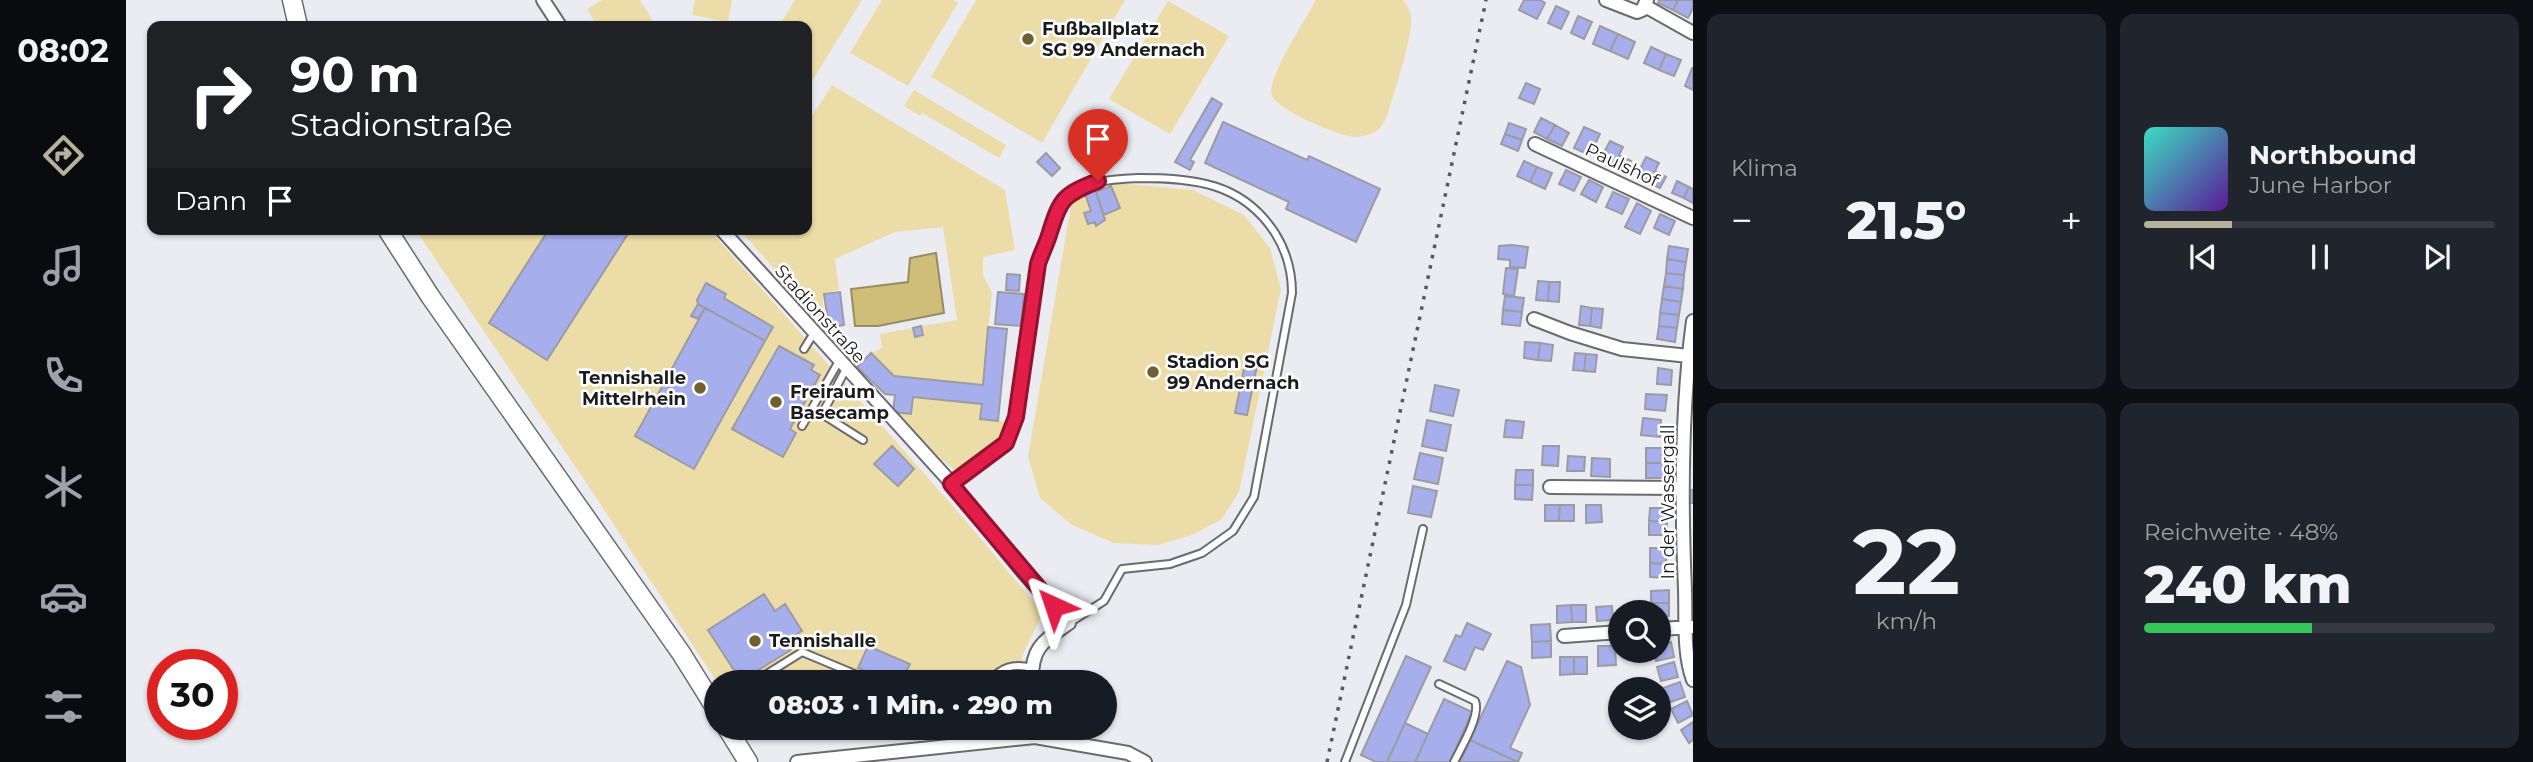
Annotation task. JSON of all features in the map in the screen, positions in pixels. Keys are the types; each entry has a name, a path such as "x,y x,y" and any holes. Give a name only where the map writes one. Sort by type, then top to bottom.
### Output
{"street":[{"path":"292,0 297,21"},
{"path":"543,0 557,21"},
{"path":"1606,0 1635,12 1640,11 1646,3 1693,33"},
{"name":"Paulshof","path":"1535,144 1693,218"},
{"path":"391,235 430,296 681,653 704,690"},
{"name":"Stadionstraße","path":"726,235 951,484 1069,623"},
{"path":"1534,319 1622,349 1689,356"},
{"name":"In der Wassergall","path":"1693,323 1681,488 1690,627 1690,671 1693,680"},
{"path":"1550,487 1681,488"},
{"path":"1032,668 1034,654 1042,643 1069,623"},
{"path":"1671,628 1690,627"},
{"path":"1564,636 1608,633"},
{"path":"734,740 748,762"},
{"path":"797,762 978,740"},
{"path":"1067,740 1128,753 1145,762"}],"lane":[{"path":"951,484 1006,443 1016,417 1038,264 1059,204 1065,198 1098,181 1163,178 1205,183 1234,193 1266,220 1287,256 1292,277 1292,293 1254,496 1233,531 1202,553 1170,564 1122,569 1104,601 1069,623"},
{"path":"804,349 814,333"},
{"path":"802,426 842,365"},
{"path":"842,365 822,414 863,439"},
{"path":"1345,762 1406,605 1423,529"},
{"path":"773,670 802,652 845,670"},
{"path":"1001,670 1020,665 1032,668"},
{"path":"1439,684 1475,701 1478,707 1454,762"}],"shaded area":[{"path":"602,0 640,0 653,21 594,21 587,9"},
{"path":"695,0 732,0 728,21 692,15"},
{"path":"795,0 862,0 812,81 812,21 782,21"},
{"path":"882,0 954,0 958,3 908,86 850,53"},
{"name":"Fußballplatz SG 99 Andernach","path":"976,0 1125,0 1042,143 931,77"},
{"path":"1316,0 1403,0 1410,11 1410,35 1389,110 1382,125 1373,133 1354,137 1334,132 1293,113 1274,99 1271,92 1282,59"},
{"name":"Fußballplatz SG 99 Andernach","path":"1168,1 1229,36 1170,134 1109,99"},
{"path":"832,85 1005,190 1015,250 983,257 983,275 992,292 983,385 894,376 871,353 882,348 880,334 913,328 915,337 923,335 921,326 957,320 943,227 895,232 835,259 839,290 823,294 823,324 744,235 812,235 812,116"},
{"path":"914,90 1006,145 999,158 922,113 920,116 904,106"},
{"name":"Stadion SG 99 Andernach","path":"1118,183 1193,190 1244,215 1270,248 1281,289 1239,492 1222,519 1192,535 1158,545 1114,543 1072,525 1040,498 1028,456 1072,200 1081,192"},
{"path":"419,235 714,235 965,520 1043,613 1022,656 1023,670 709,670"},
{"path":"936,253 944,313 878,326 855,326 851,289 908,282 910,258"},
{"path":"913,397 982,404 980,419 1011,422 988,453 971,464 953,469 918,439 893,412 911,414"}],"building":[{"path":"1524,0 1540,0 1545,3 1537,19 1519,10"},
{"path":"1659,0 1678,0 1673,10 1658,3"},
{"path":"1678,0 1693,0 1693,8 1688,18 1673,10"},
{"path":"1556,6 1569,12 1561,29 1548,23"},
{"path":"1578,16 1592,22 1584,39 1571,33"},
{"path":"1600,26 1618,34 1610,51 1593,44"},
{"path":"1618,34 1635,42 1628,59 1610,51"},
{"path":"1651,47 1666,54 1659,70 1644,63"},
{"path":"1666,54 1681,60 1674,76 1659,70"},
{"path":"1693,68 1693,90 1685,86"},
{"path":"1526,83 1540,89 1534,104 1519,98"},
{"path":"1212,98 1222,104 1190,160 1194,162 1190,170 1175,162"},
{"path":"1541,118 1555,125 1547,139 1534,132"},
{"path":"1223,122 1307,160 1309,156 1380,189 1356,242 1286,209 1289,202 1205,163"},
{"path":"1509,123 1526,129 1522,140 1505,134"},
{"path":"1555,125 1569,133 1562,146 1547,139"},
{"path":"1584,127 1600,134 1590,155 1574,148"},
{"path":"1505,134 1522,140 1518,151 1501,144"},
{"path":"1610,141 1623,147 1613,167 1600,160"},
{"path":"1046,153 1060,168 1052,176 1037,162"},
{"path":"1619,155 1631,161 1625,173 1613,167"},
{"path":"1646,157 1659,163 1649,183 1636,177"},
{"path":"1524,161 1537,167 1530,182 1517,176"},
{"path":"1537,167 1552,173 1545,189 1530,182"},
{"path":"1566,170 1581,177 1574,191 1559,184"},
{"path":"1655,171 1666,177 1660,188 1649,183"},
{"path":"1589,180 1603,187 1596,202 1581,194"},
{"path":"1677,181 1689,187 1684,198 1672,193"},
{"path":"1111,186 1120,208 1104,215 1096,192"},
{"path":"1689,187 1693,189 1693,203 1684,198"},
{"path":"1095,189 1105,220 1096,226 1095,222 1088,224 1084,213 1091,211 1084,191"},
{"path":"1613,192 1629,199 1622,214 1606,207"},
{"path":"1637,203 1651,211 1640,234 1625,227"},
{"path":"1660,214 1675,221 1669,235 1654,228"},
{"path":"545,235 627,235 547,360 489,323"},
{"path":"1499,246 1528,247 1525,268 1510,267 1510,260 1498,259"},
{"path":"1669,246 1688,249 1686,262 1667,259"},
{"path":"1667,259 1686,262 1684,275 1666,273"},
{"path":"1506,268 1518,269 1514,296 1503,294"},
{"path":"1666,273 1684,275 1683,289 1664,286"},
{"path":"1007,274 1020,275 1019,291 1006,290"},
{"path":"1538,281 1549,282 1548,301 1536,300"},
{"path":"1549,282 1560,282 1559,302 1548,301"},
{"path":"706,283 726,294 724,298 773,327 765,341 698,304 697,300"},
{"path":"1664,286 1683,289 1681,302 1662,299"},
{"path":"840,292 844,325 829,328 824,294"},
{"path":"998,292 1024,294 1021,326 995,324"},
{"path":"1505,296 1524,298 1522,312 1503,310"},
{"path":"1662,299 1681,302 1679,315 1660,313"},
{"path":"698,304 705,308 698,319 691,316"},
{"path":"1581,306 1592,308 1590,326 1579,325"},
{"name":"Tennishalle Mittelrhein","path":"705,308 765,341 694,469 635,436"},
{"path":"1592,308 1603,309 1601,328 1590,326"},
{"path":"1503,310 1522,312 1520,326 1502,324"},
{"path":"1660,313 1679,315 1677,328 1659,326"},
{"path":"921,326 923,335 915,337 913,328"},
{"path":"1659,326 1677,328 1675,342 1657,339"},
{"path":"988,327 1007,329 998,421 980,419 982,404 913,397 911,414 893,412 895,395 885,394 857,367 871,353 894,376 983,385"},
{"path":"1525,342 1540,343 1538,360 1524,358"},
{"path":"1540,343 1553,345 1551,361 1538,360"},
{"name":"Freiraum Basecamp","path":"779,346 814,365 811,370 820,375 790,429 796,433 783,457 732,429"},
{"path":"1575,353 1586,354 1584,371 1573,370"},
{"path":"1586,354 1597,355 1595,372 1584,371"},
{"path":"1245,364 1257,366 1247,415 1235,413"},
{"path":"1658,368 1672,370 1671,385 1657,384"},
{"path":"1435,385 1459,390 1453,416 1430,411"},
{"path":"1646,394 1667,395 1665,411 1645,409"},
{"path":"1643,418 1661,420 1660,437 1641,435"},
{"path":"1427,420 1451,425 1446,451 1422,446"},
{"path":"1506,420 1524,422 1522,438 1504,437"},
{"path":"892,446 914,469 898,486 874,464"},
{"path":"1543,446 1559,446 1558,466 1542,465"},
{"path":"1646,448 1666,448 1666,463 1646,463"},
{"path":"1420,453 1443,458 1438,484 1414,479"},
{"path":"1568,456 1585,457 1584,471 1567,471"},
{"path":"1592,458 1610,459 1610,477 1591,476"},
{"path":"1646,463 1666,463 1666,478 1646,478"},
{"path":"1516,470 1533,470 1533,485 1515,485"},
{"path":"1515,485 1533,485 1532,500 1515,499"},
{"path":"1413,486 1437,491 1431,517 1408,513"},
{"path":"1689,490 1693,490 1693,503 1689,503"},
{"path":"1545,505 1560,505 1559,521 1545,521"},
{"path":"1560,505 1574,505 1574,521 1559,521"},
{"path":"1586,505 1601,505 1602,522 1586,523"},
{"path":"1650,508 1667,508 1667,522 1649,521"},
{"path":"1649,521 1667,522 1667,535 1649,535"},
{"path":"1650,548 1667,548 1666,564 1650,563"},
{"path":"1650,563 1666,564 1666,578 1650,577"},
{"path":"1669,590 1669,600 1651,600 1651,591"},
{"name":"Tennishalle","path":"764,594 775,611 785,604 802,631 792,637 797,646 759,670 734,670 708,630"},
{"path":"1571,605 1586,605 1586,622 1572,622"},
{"path":"1571,605 1572,622 1557,623 1557,606"},
{"path":"1608,606 1608,620 1597,621 1596,607"},
{"path":"1467,623 1491,634 1483,650 1475,647 1465,670 1444,661 1456,635 1461,637"},
{"path":"1550,624 1551,641 1532,642 1531,625"},
{"path":"1551,641 1551,657 1532,658 1532,642"},
{"path":"868,646 910,664 907,670 858,668"},
{"path":"1598,646 1608,646 1608,663 1616,665 1598,666"},
{"path":"1406,656 1431,667 1387,762 1376,762 1361,755"},
{"path":"1560,657 1574,657 1574,674 1560,675"},
{"path":"1574,657 1587,657 1587,674 1574,674"},
{"path":"1507,661 1521,667 1530,705 1510,748 1522,753 1518,762 1470,740"},
{"path":"1674,662 1678,677 1660,677 1657,667"},
{"path":"1680,682 1685,697 1671,702 1671,685"},
{"path":"1444,699 1472,712 1450,762 1415,762"},
{"path":"1687,701 1693,715 1678,723 1671,709"},
{"path":"1693,722 1693,740 1689,743 1681,730"},
{"path":"1405,723 1428,734 1415,762 1387,762"},
{"path":"1470,740 1518,762 1460,762"}],"railway":[{"path":"1327,762 1486,0"}],"place":[{"name":"Fußballplatz SG 99 Andernach","path":"1028,39"},
{"name":"Stadion SG 99 Andernach","path":"1153,372"},
{"name":"Tennishalle Mittelrhein","path":"700,388"},
{"name":"Freiraum Basecamp","path":"776,402"},
{"name":"Tennishalle","path":"755,641"}],"route":[{"path":"1054,606 951,484 1006,443 1016,417 1038,264 1059,204 1072,193 1098,181"}]}
